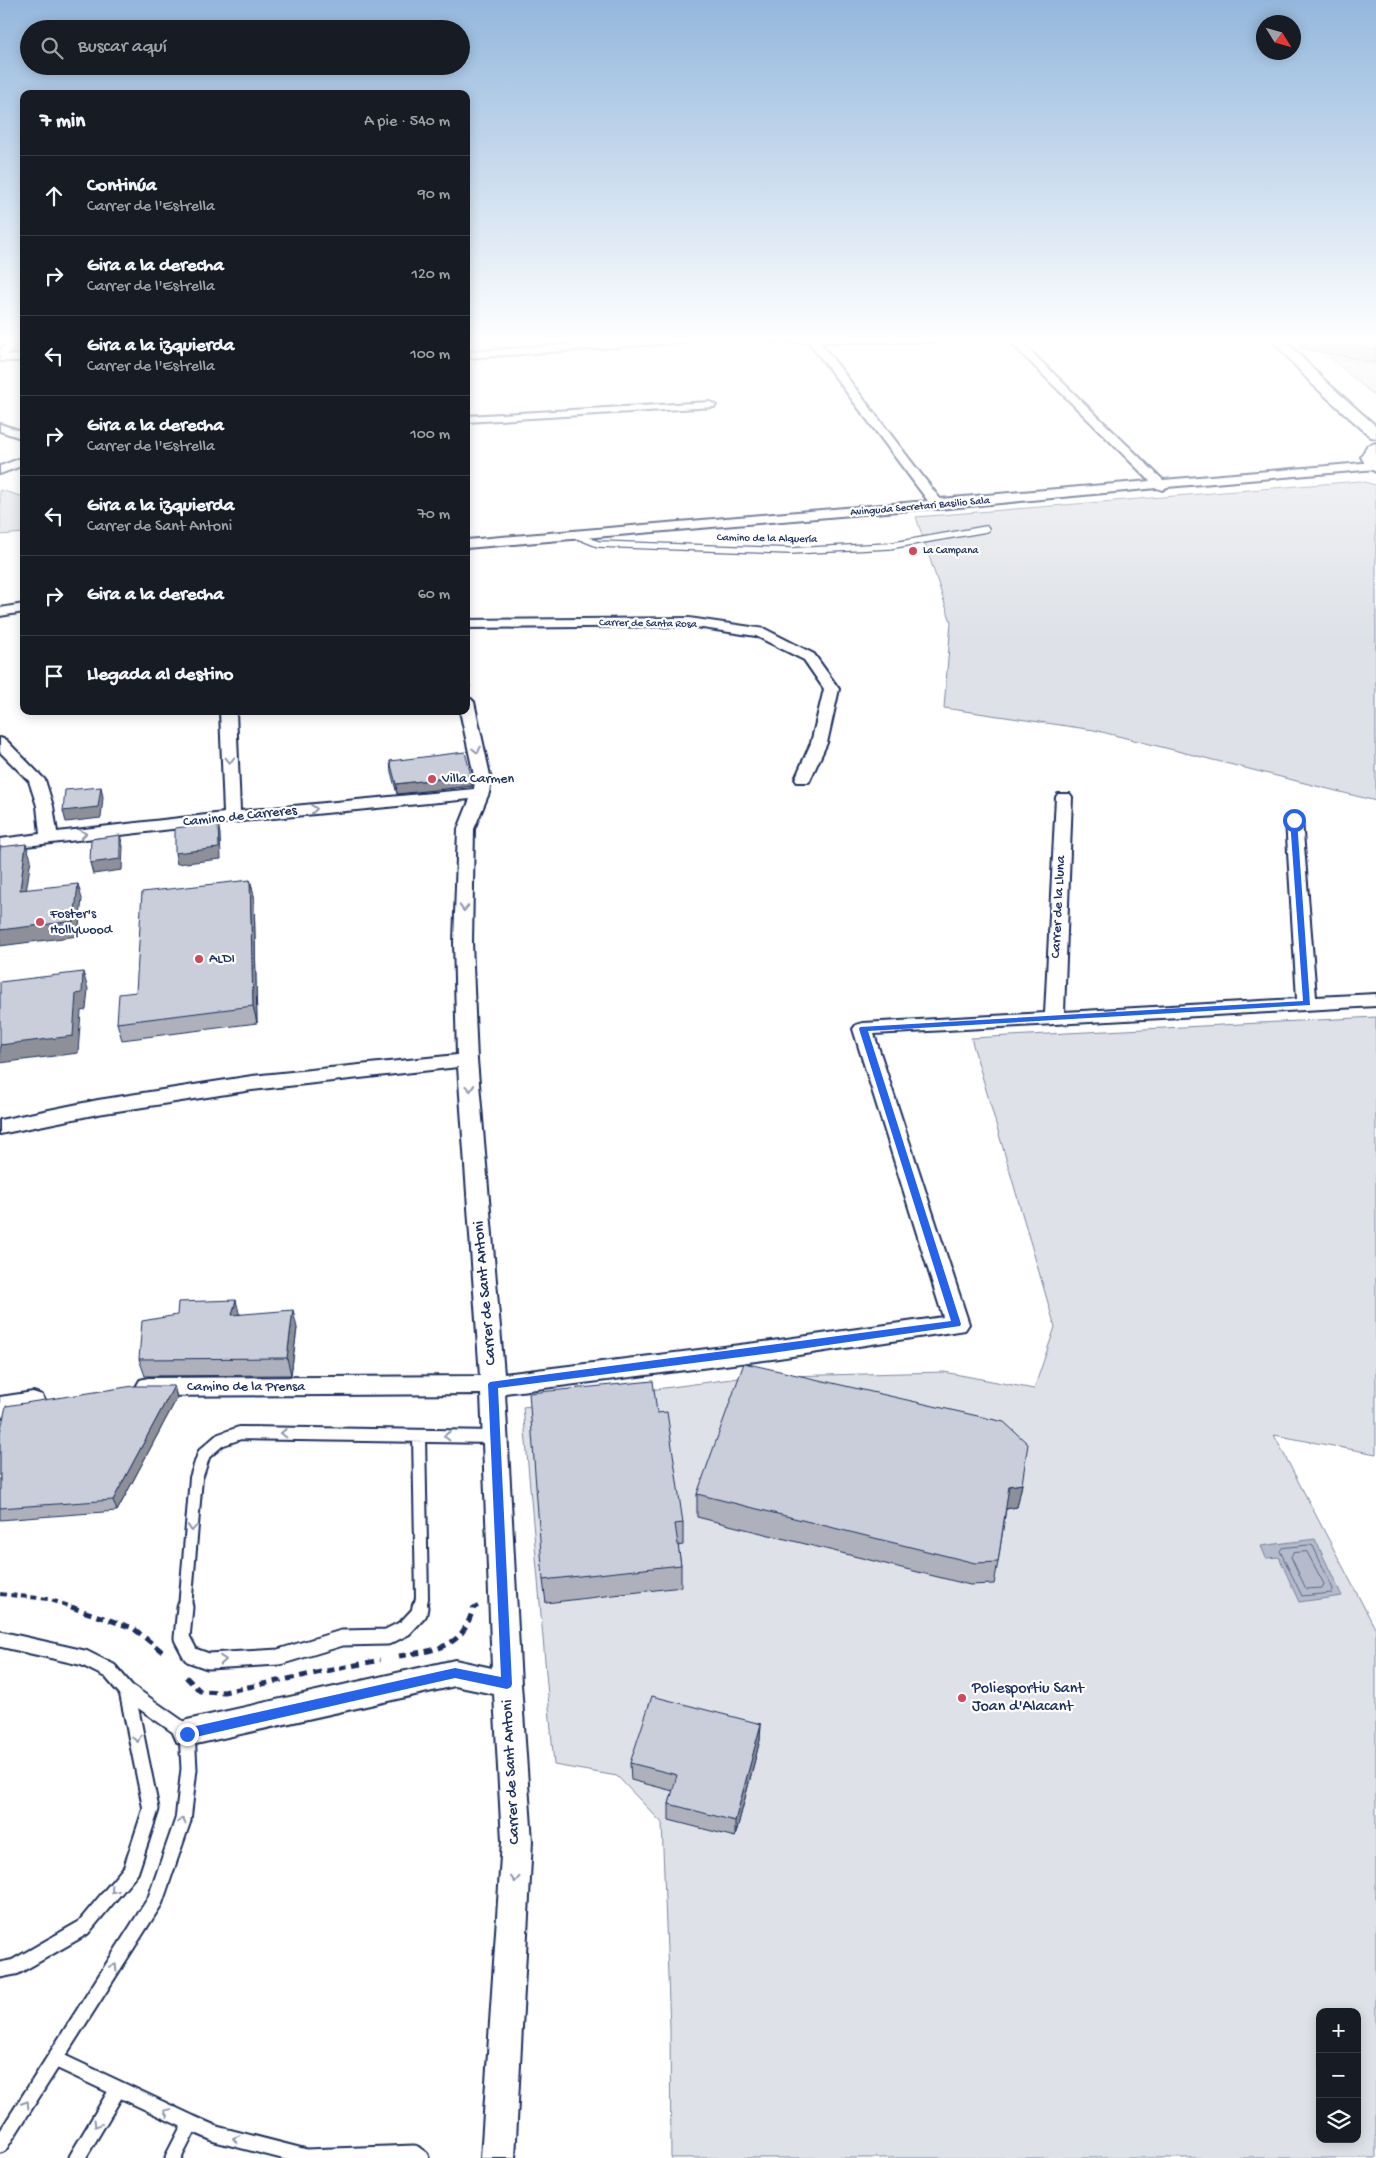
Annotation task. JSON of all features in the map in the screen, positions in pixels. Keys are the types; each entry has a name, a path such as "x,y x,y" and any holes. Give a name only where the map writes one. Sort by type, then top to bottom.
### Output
{"street":[{"path":"888,440 938,505"},
{"path":"1115,440 1162,486"},
{"path":"1375,466 1368,459 1367,455 1376,447"},
{"path":"0,470 20,462"},
{"name":"Avinguda Secretari Basilio Sala","path":"470,544 1162,486 1375,466"},
{"path":"0,612 20,609"},
{"name":"Carrer de Santa Rosa","path":"470,624 689,622 760,632 809,657 832,689 819,743 803,779"},
{"path":"228,715 232,817"},
{"name":"Carrer de Sant Antoni","path":"469,715 483,780 481,794 466,829 463,942 468,1060 493,1384 507,1684 517,1842 498,2158"},
{"path":"0,743 38,780 46,806 49,838"},
{"name":"Camino de Carreres","path":"0,844 232,817 481,794"},
{"name":"Carrer de la Lluna","path":"1054,1018 1064,797"},
{"path":"1294,820 1307,1004"},
{"path":"1054,1018 1376,1000"},
{"name":"Camino de la Prensa","path":"127,1388 493,1384 772,1350 957,1324 863,1029 1054,1018"},
{"path":"0,1127 98,1107 252,1083 468,1060"},
{"path":"0,1407 59,1398"},
{"path":"187,1734 455,1673 507,1684"}],"lane":[{"name":"Camino de la Alquería","path":"578,536 598,544 791,551 889,546 986,529"},
{"path":"419,1436 422,1598 419,1613 405,1628 387,1637 342,1638 279,1657 208,1661 190,1655 182,1638 196,1478 204,1454 220,1440 240,1433 496,1437"},
{"path":"0,1639 84,1658 110,1671 127,1691 187,1734 189,1768 183,1820 155,1901 0,2145"},
{"path":"0,1970 14,1967 82,1928 131,1870 152,1809 127,1691"},
{"path":"55,2059 216,2134 306,2157 414,2153 421,2158"},
{"path":"76,2158 118,2089"},
{"path":"173,2158 191,2123"}],"shaded area":[{"path":"1360,481 1376,485 1376,801 1094,730 944,708 951,622 916,517"},
{"path":"0,490 20,496 20,533 0,535"},
{"name":"Poliesportiu Sant Joan d'Alacant","path":"1376,1017 1376,1454 1274,1435 1376,1630 1376,2158 671,2158 670,2028 662,1823 617,1776 554,1765 523,1407 746,1377 944,1372 1034,1389 1055,1327 971,1038"}],"water":[{"path":"1315,1539 1342,1596 1299,1602 1279,1557 1266,1558 1261,1546"}],"building":[{"path":"465,752 471,775 396,784 390,761"},
{"path":"101,787 98,807 63,811 65,790"},
{"path":"218,823 219,848 175,853 175,828"},
{"path":"120,835 120,859 90,863 91,839"},
{"path":"26,844 20,890 78,884 74,921 0,930 0,847"},
{"name":"ALDI","path":"250,880 253,1006 117,1023 119,994 136,992 142,892"},
{"path":"83,972 82,993 76,994 73,1036 0,1045 0,982"},
{"path":"236,1300 232,1315 293,1310 287,1358 139,1359 142,1321 177,1315 178,1302"},
{"path":"744,1363 1004,1422 1028,1444 1022,1484 1009,1486 998,1562 975,1563 697,1494"},
{"path":"653,1381 657,1413 667,1412 683,1523 675,1524 681,1565 543,1580 529,1393"},
{"path":"133,1386 174,1386 113,1500 0,1508 0,1433 6,1406"},
{"path":"652,1696 761,1724 735,1821 669,1804 677,1775 630,1763"}],"place":[{"name":"La Campana","path":"913,551"},
{"name":"Villa Carmen","path":"432,779"},
{"name":"Foster's Hollywood","path":"40,922"},
{"name":"ALDI","path":"199,959"},
{"name":"Poliesportiu Sant Joan d'Alacant","path":"962,1698"}],"route":[{"path":"187,1734 455,1673 507,1684 493,1384 772,1350 957,1324 863,1029 1307,1004 1294,820"}]}
